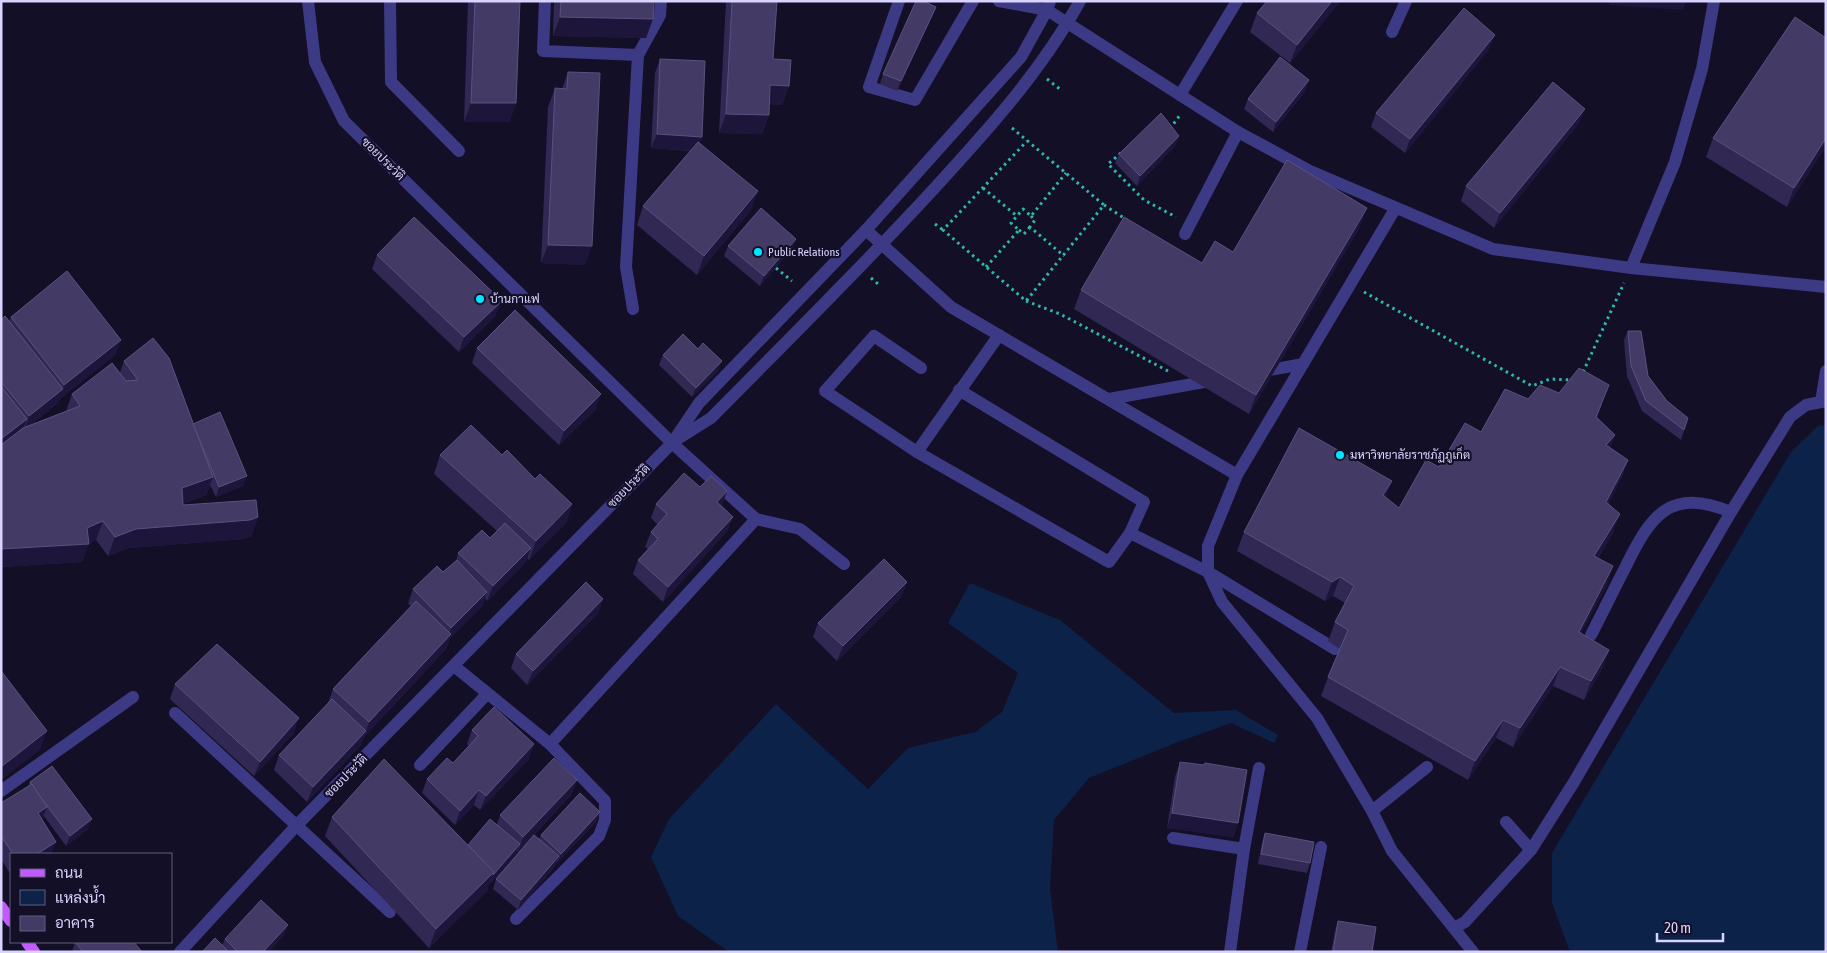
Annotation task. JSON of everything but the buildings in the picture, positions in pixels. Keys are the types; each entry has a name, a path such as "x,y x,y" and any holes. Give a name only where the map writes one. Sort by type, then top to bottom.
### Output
{"main road":[{"path":"1,907 10,920"}],"street":[{"name":"ซอยประวัติ","path":"180,952 297,825 672,443 344,121 315,62 308,1"},
{"path":"390,1 391,82 459,150"},
{"path":"546,1 543,51 638,54"},
{"path":"633,309 626,267 638,54 660,15 661,1"},
{"path":"899,1 869,87 915,100 973,1"},
{"path":"999,1 1049,6 1068,23 1238,132 1310,171 1395,209 1493,249 1631,268 1826,287"},
{"path":"672,443 711,418 881,246 1000,118 1036,71 1068,23 1080,1"},
{"path":"1180,95 1237,1"},
{"path":"1392,32 1406,1"},
{"path":"1631,268 1675,162 1702,68 1714,1"},
{"path":"672,443 699,403 866,230 1021,56 1049,6"},
{"path":"1187,229 1238,132"},
{"path":"1395,209 1238,475 1208,546 1208,572 1222,602 1317,718 1372,810 1392,850 1473,952"},
{"path":"866,230 881,246 951,307 1238,475"},
{"path":"917,452 999,335"},
{"path":"921,368 874,336 825,391 917,452 1109,562 1130,533 1144,502 959,390"},
{"path":"1245,375 1303,364"},
{"path":"1454,928 1466,922 1531,850 1574,782 1731,512 1790,418 1806,405 1823,401 1826,371"},
{"path":"1109,399 1225,378"},
{"path":"672,443 756,520 800,529 844,564"},
{"path":"1592,635 1644,530 1658,515 1678,504 1698,503 1713,505 1731,512"},
{"path":"550,744 756,520"},
{"path":"1130,533 1208,572 1335,649"},
{"path":"454,666 550,744 605,800 605,820 599,836 516,919"},
{"path":"420,765 487,694"},
{"path":"1,791 133,697"},
{"path":"175,713 390,912"},
{"path":"1372,810 1427,767"},
{"path":"1230,952 1244,849 1259,768"},
{"path":"1506,822 1531,850"},
{"path":"1173,838 1244,849"},
{"path":"1300,952 1321,847"}],"path":[{"path":"1165,134 1180,115"},
{"path":"1000,118 1104,205 1129,221"},
{"path":"1164,124 1169,131"},
{"path":"943,230 1027,141"},
{"path":"1123,151 1108,164 1144,200 1187,229"},
{"path":"1031,216 1066,174"},
{"path":"983,188 1017,216"},
{"path":"1026,301 1104,205"},
{"path":"1023,209 1031,216 1035,220 1024,234 1011,223 1023,209"},
{"path":"935,224 1026,301 1060,314 1177,376"},
{"path":"1030,227 1064,256"},
{"path":"986,267 1018,230"},
{"path":"776,268 792,281"},
{"path":"1350,284 1532,386 1550,379 1580,381 1631,268"}],"water":[{"path":"1819,425 1826,426 1826,952 1570,952 1552,903 1552,853 1791,452"},
{"path":"970,583 1060,620 1174,713 1236,710 1278,735 1274,743 1231,723 1089,778 1054,820 1050,888 1058,952 729,952 678,916 651,857 669,819 776,704 868,789 908,748 975,732 1002,712 1018,673 948,623"}],"place":[{"name":"Public Relations","path":"758,252"},
{"name":"บ้านกาแฟ","path":"480,299"},
{"name":"มหาวิทยาลัยราชภัฏภูเก็ต","path":"1340,455"}]}
